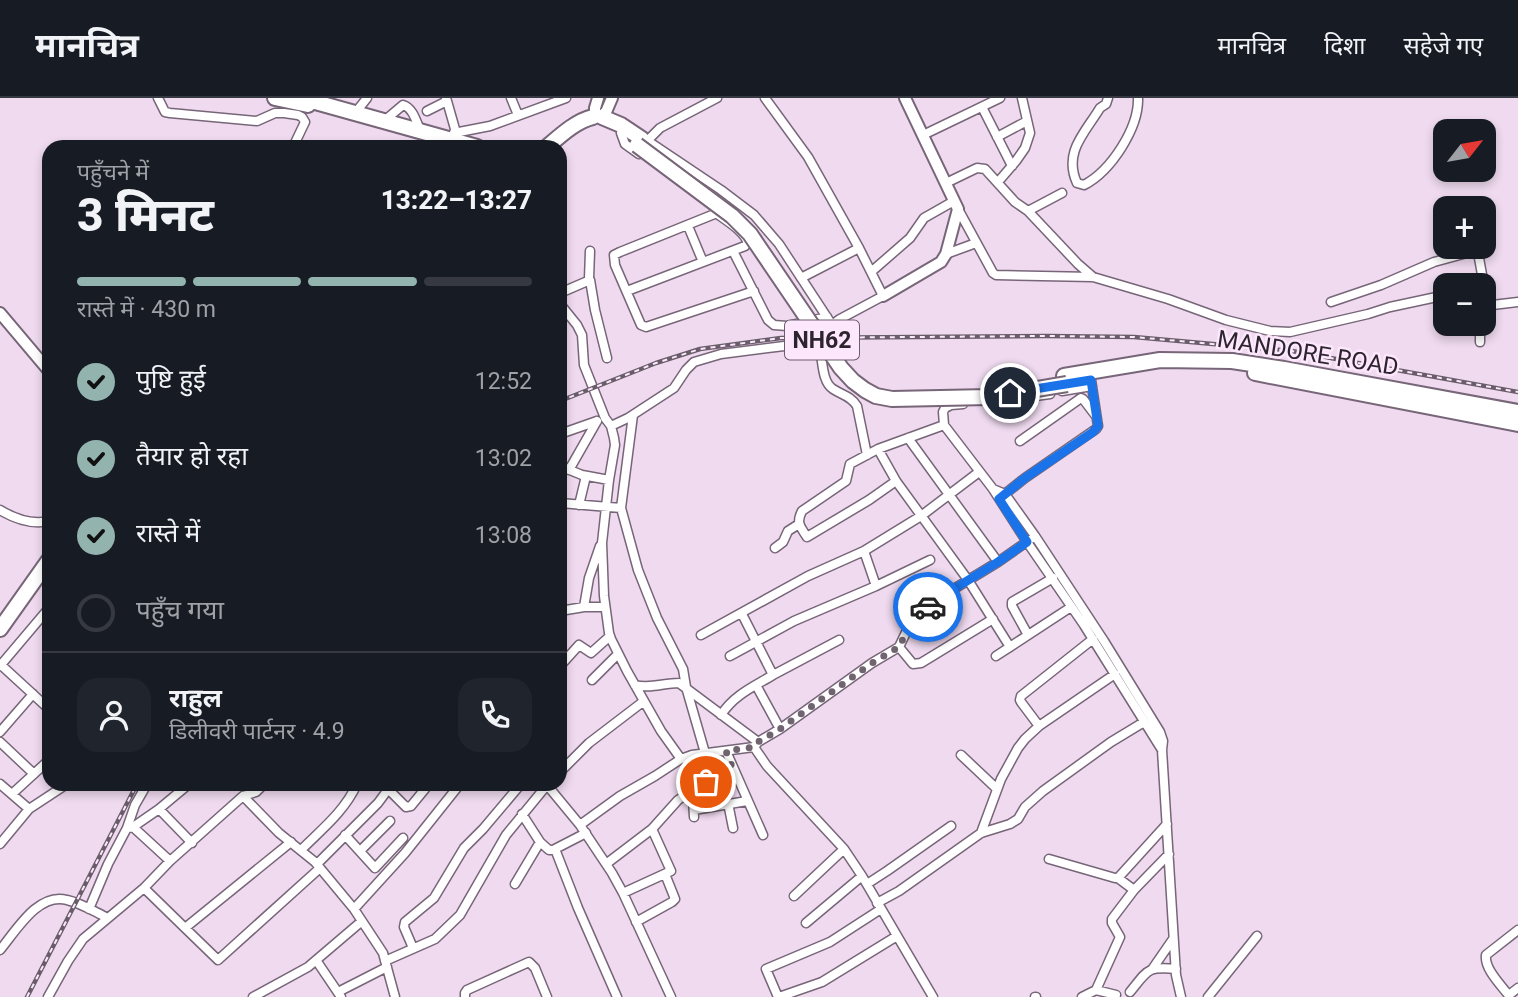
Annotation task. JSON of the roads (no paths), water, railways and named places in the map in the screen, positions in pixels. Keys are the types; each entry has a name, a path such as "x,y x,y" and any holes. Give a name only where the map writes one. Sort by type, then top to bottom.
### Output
{"highway":[{"path":"275,98 452,140"},
{"path":"301,98 452,140"},
{"path":"556,140 584,119 598,119"},
{"path":"567,141 598,119"},
{"name":"NH62","path":"598,119 642,141 732,216 750,234 769,260 841,368 852,381 876,396 892,399 989,397 1066,380 1144,371 1230,370 1518,424"},
{"name":"MANDORE ROAD","path":"1091,379 1160,360 1232,361 1518,412"},
{"path":"0,614 42,556"},
{"path":"0,629 42,570"}],"street":[{"path":"158,98 166,112 170,113 257,121 275,113 298,115 305,122 296,140"},
{"path":"356,113 367,98"},
{"path":"511,98 518,115"},
{"path":"452,140 566,98"},
{"path":"598,98 595,108 598,119 606,112 612,98"},
{"path":"718,98 706,101 642,141 721,190 754,215 779,244 832,326"},
{"path":"765,98 808,157 883,296"},
{"path":"905,98 956,205 996,275 1093,277 1236,323 1270,331 1290,332 1433,298"},
{"path":"923,135 1000,98"},
{"path":"998,182 1025,148 1030,133 1022,98"},
{"path":"1108,98 1073,151 1073,173 1077,183 1084,185 1090,182 1109,166 1132,126 1138,98"},
{"path":"428,111 446,100 455,129 452,140"},
{"path":"384,121 403,105 408,106 421,132"},
{"path":"982,107 1012,166"},
{"path":"997,137 1027,121"},
{"path":"621,129 625,144 717,213 748,240 745,246 627,291"},
{"path":"946,183 977,168 985,169 1015,202 1028,211 1093,277"},
{"path":"1028,211 1062,193"},
{"path":"871,272 910,238 924,218 956,205"},
{"path":"867,454 857,406 853,400 826,382 820,350 832,326 840,319 941,262 946,254 956,205"},
{"path":"717,213 620,251 614,256 615,265 641,325 643,327 694,312 754,291"},
{"path":"688,226 703,262"},
{"path":"946,254 976,243"},
{"path":"801,278 859,248"},
{"path":"590,251 588,280 607,358"},
{"path":"733,251 768,320 774,325 787,326 827,317"},
{"path":"1331,302 1443,259"},
{"path":"567,290 588,280"},
{"path":"1496,305 1518,302"},
{"path":"0,313 42,363"},
{"path":"567,313 582,335 584,365 601,420 569,470 609,480"},
{"path":"0,322 42,373"},
{"path":"1480,336 1480,342"},
{"path":"613,425 674,388 694,362 721,354 783,346 820,350"},
{"path":"1002,496 1098,426 1091,379 1023,399 948,406 943,412 944,425 979,472 1035,536 1160,732 1163,741 1176,969 1181,997"},
{"path":"1020,442 1080,398 1097,416"},
{"path":"630,416 621,508 638,570 657,618 683,669 705,753"},
{"path":"567,431 601,420 613,425"},
{"path":"584,607 589,579 602,542 615,445 613,425"},
{"path":"895,481 807,537 799,524 798,518 802,511 846,481 850,464 877,449 944,425"},
{"path":"908,438 998,562"},
{"path":"877,449 895,481 968,580 1010,647"},
{"path":"701,635 808,576 864,551 921,516 979,472"},
{"path":"579,505 586,476"},
{"path":"1002,496 1027,542 1093,639 1162,750"},
{"path":"567,504 621,508"},
{"path":"0,510 24,521 42,522"},
{"path":"775,548 783,542 788,531 799,524"},
{"path":"522,814 540,842 548,850 555,849 583,829 620,796 681,759 757,743 899,647 912,621 939,598 1035,536"},
{"path":"602,542 605,607 610,636 644,701 681,759"},
{"path":"864,551 876,586"},
{"path":"730,656 794,621 930,560"},
{"path":"1028,635 1012,602 1053,578"},
{"path":"567,610 605,607"},
{"path":"996,656 1071,607"},
{"path":"742,614 773,675"},
{"path":"42,616 0,665 42,702"},
{"path":"899,647 913,664 921,663 993,619"},
{"path":"567,658 579,645 591,653 610,636"},
{"path":"1039,726 1021,702 1021,696 1093,639"},
{"path":"724,709 756,685 839,640"},
{"path":"592,680 618,654"},
{"path":"981,832 997,789 1018,748 1039,726 1115,674"},
{"path":"635,685 644,688 666,683 686,684 724,709 757,743 767,766 844,849 867,880 933,997"},
{"path":"756,685 780,729"},
{"path":"0,732 33,694"},
{"path":"567,765 589,743 644,701"},
{"path":"897,936 822,982 779,997 766,969 830,942 981,832 1018,819 1043,791 1111,742 1144,722"},
{"path":"0,742 34,774"},
{"path":"726,751 763,835"},
{"path":"692,755 699,782 694,796 694,813 728,803 747,801"},
{"path":"961,755 997,789"},
{"path":"12,794 42,767"},
{"path":"706,782 734,772"},
{"path":"0,784 29,809"},
{"path":"0,844 29,809 56,791"},
{"path":"89,909 108,864 130,828 135,805 143,791"},
{"path":"130,828 180,791"},
{"path":"48,997 77,946 243,796 257,791"},
{"path":"300,850 341,812 354,791"},
{"path":"144,888 218,960 319,866 345,835 378,803 385,791"},
{"path":"392,791 406,807 423,791"},
{"path":"354,909 405,853 454,791"},
{"path":"413,948 404,927 405,922 433,898 464,848 515,791"},
{"path":"316,960 339,994 413,948 435,939 460,915 506,835 541,791"},
{"path":"553,791 583,829 623,893 671,997"},
{"path":"243,796 279,833 319,866 354,909 383,953 395,997"},
{"path":"606,864 652,829 678,800 684,796 694,796"},
{"path":"728,803 733,828"},
{"path":"159,809 192,843"},
{"path":"360,851 390,821"},
{"path":"1118,878 1167,824"},
{"path":"806,923 951,826"},
{"path":"130,828 170,861"},
{"path":"623,893 671,870 652,829"},
{"path":"345,835 375,868 403,838"},
{"path":"185,928 291,842"},
{"path":"515,884 540,842"},
{"path":"555,849 617,997"},
{"path":"794,896 844,849"},
{"path":"1082,997 1096,990 1120,939 1112,919 1134,890 1170,854"},
{"path":"1049,859 1118,878 1134,890"},
{"path":"636,922 675,899 665,874"},
{"path":"0,950 39,905 50,900 67,900 108,918"},
{"path":"253,997 267,994 308,967 362,921"},
{"path":"1518,930 1486,955 1485,960 1509,996 1518,988"},
{"path":"1208,997 1257,936"},
{"path":"1130,992 1145,973 1153,968 1174,938"},
{"path":"465,997 467,990 529,962 535,968 547,997"},
{"path":"1153,968 1176,969"},
{"path":"1096,990 1116,995 1115,997"}],"railway":[{"path":"567,398 656,363 700,349 781,338 1046,336 1134,337 1292,351 1518,392"},
{"path":"27,997 133,791"}]}
